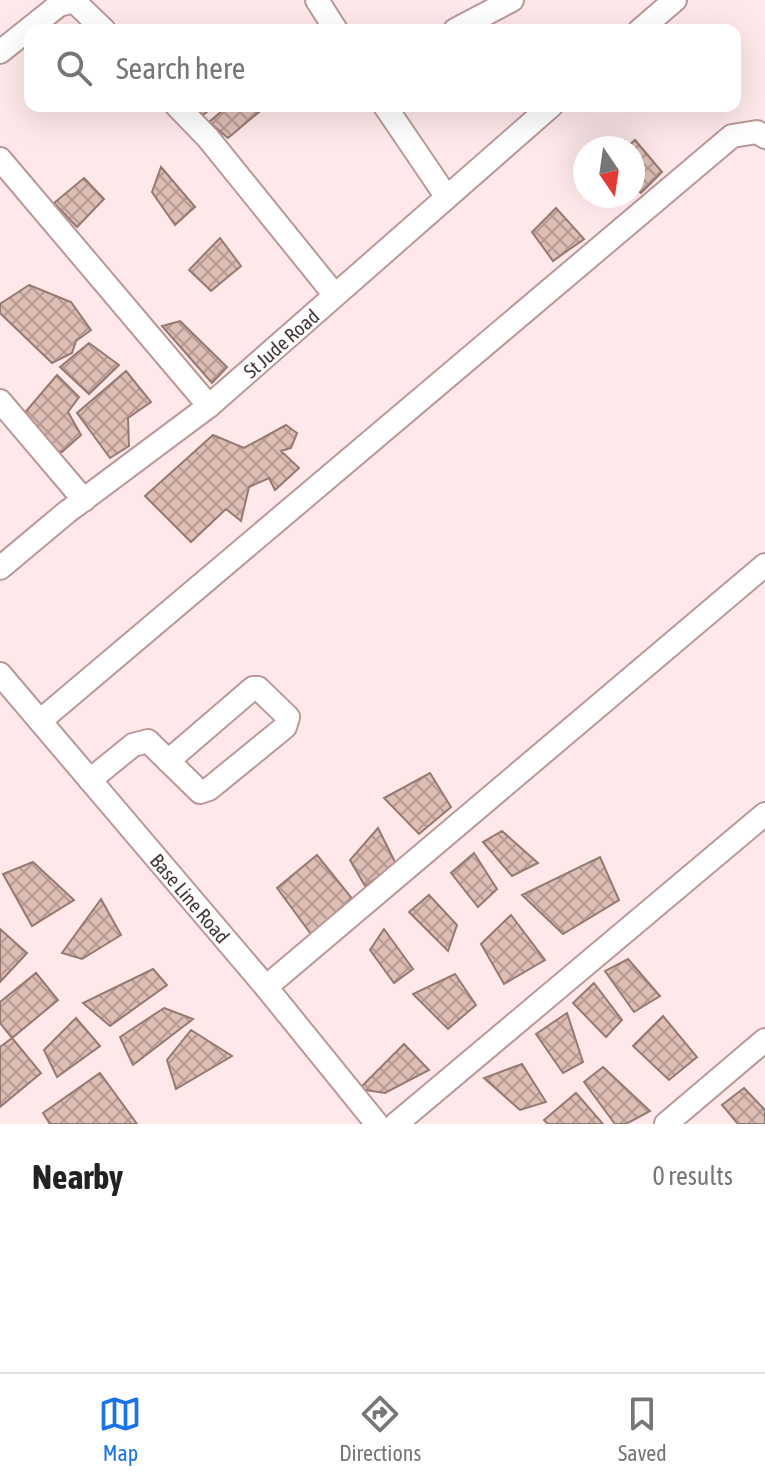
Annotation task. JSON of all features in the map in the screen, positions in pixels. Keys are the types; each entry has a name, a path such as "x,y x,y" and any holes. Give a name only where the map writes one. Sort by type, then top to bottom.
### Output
{"street":[{"path":"317,0 332,24"},
{"path":"466,24 512,0"},
{"path":"647,24 675,0"},
{"path":"35,24 59,5 74,1 98,24"},
{"path":"0,52 24,33"},
{"path":"182,112 334,294"},
{"path":"389,112 446,196"},
{"name":"St Jude Road","path":"0,568 209,406 544,112"},
{"path":"40,721 732,136 757,132 765,137"},
{"path":"0,159 209,406"},
{"path":"0,401 84,500"},
{"path":"266,987 765,565"},
{"name":"Base Line Road","path":"0,674 266,987 377,1124"},
{"path":"90,780 141,741 148,741 168,761 200,792 209,789 285,727 288,717 258,688 253,688 168,761"},
{"path":"396,1124 765,814"},
{"path":"666,1124 765,1040"}],"building":[{"path":"221,112 259,112 228,138 209,122"},
{"path":"645,152 662,172 645,189"},
{"path":"161,167 195,207 175,225 152,192"},
{"path":"84,178 104,199 77,227 54,203"},
{"path":"556,208 584,239 553,261 532,232"},
{"path":"220,238 241,266 211,291 189,270"},
{"path":"29,285 71,302 91,330 76,341 72,353 52,363 0,313 0,304"},
{"path":"180,321 227,367 212,383 162,326"},
{"path":"89,343 119,365 89,394 60,367"},
{"path":"126,371 151,402 128,418 129,446 110,458 77,413"},
{"path":"57,375 79,397 68,412 81,435 62,452 53,451 22,416"},
{"path":"286,425 297,433 291,448 281,451 299,468 275,490 269,478 249,487 241,521 226,509 191,542 145,496 213,435 244,448"},
{"path":"430,773 451,807 419,834 384,798"},
{"path":"378,828 396,864 365,886 350,860"},
{"path":"502,831 538,863 512,876 483,842"},
{"path":"474,853 497,889 478,907 451,873"},
{"path":"317,855 354,901 311,934 277,888"},
{"path":"600,857 619,900 563,934 522,895"},
{"path":"33,862 74,900 32,926 3,874"},
{"path":"429,895 457,925 448,951 409,912"},
{"path":"101,899 121,935 82,959 62,953"},
{"path":"511,915 545,960 504,984 481,944"},
{"path":"0,929 27,953 0,982"},
{"path":"384,929 413,969 394,983 370,950"},
{"path":"628,959 660,996 634,1012 605,971"},
{"path":"153,969 167,985 110,1026 83,1003"},
{"path":"36,973 58,1000 12,1038 0,1023 0,1002"},
{"path":"455,974 476,1005 448,1029 413,994"},
{"path":"594,983 622,1020 606,1037 573,1003"},
{"path":"164,1008 193,1019 133,1065 120,1037"},
{"path":"567,1013 583,1062 563,1073 536,1034"},
{"path":"663,1016 697,1057 669,1080 633,1046"},
{"path":"76,1018 100,1046 57,1077 44,1050"},
{"path":"191,1030 232,1056 176,1089 167,1060"},
{"path":"12,1038 41,1073 0,1107 0,1047"},
{"path":"404,1044 429,1070 385,1093 359,1089"},
{"path":"522,1064 546,1102 520,1110 484,1078"},
{"path":"603,1067 650,1111 626,1124 615,1124 584,1082"},
{"path":"100,1073 137,1124 50,1124 43,1113"},
{"path":"744,1088 765,1110 765,1124 738,1124 722,1105"},
{"path":"576,1093 603,1124 548,1124 544,1120"}]}
